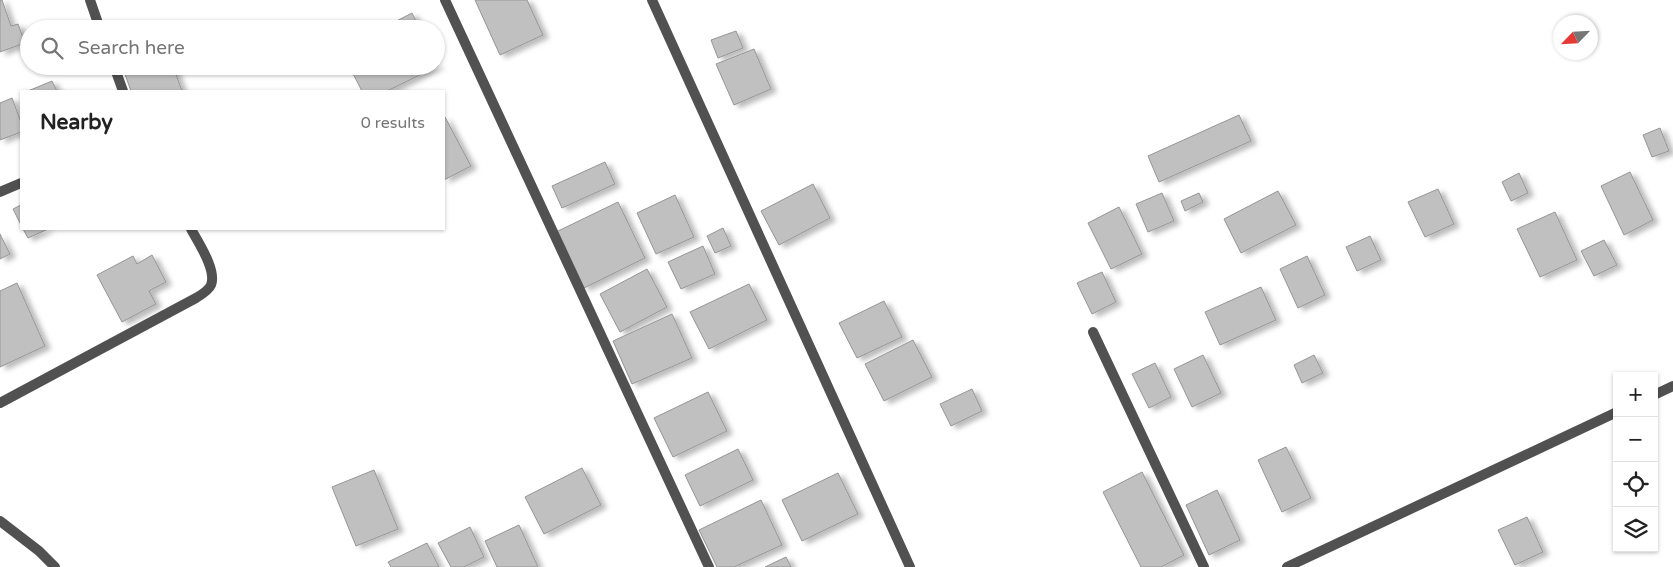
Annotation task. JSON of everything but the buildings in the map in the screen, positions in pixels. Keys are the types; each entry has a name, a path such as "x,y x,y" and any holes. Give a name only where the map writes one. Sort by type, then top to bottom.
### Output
{"street":[{"path":"90,0 97,20"},
{"path":"445,0 709,567"},
{"path":"652,0 910,567"},
{"path":"117,75 123,90"},
{"path":"0,192 20,183"},
{"path":"0,403 196,298 211,286 210,266 192,230"},
{"path":"1093,332 1204,567"},
{"path":"1658,393 1673,386"},
{"path":"1287,567 1613,414"},
{"path":"0,521 39,551 55,567"}]}
